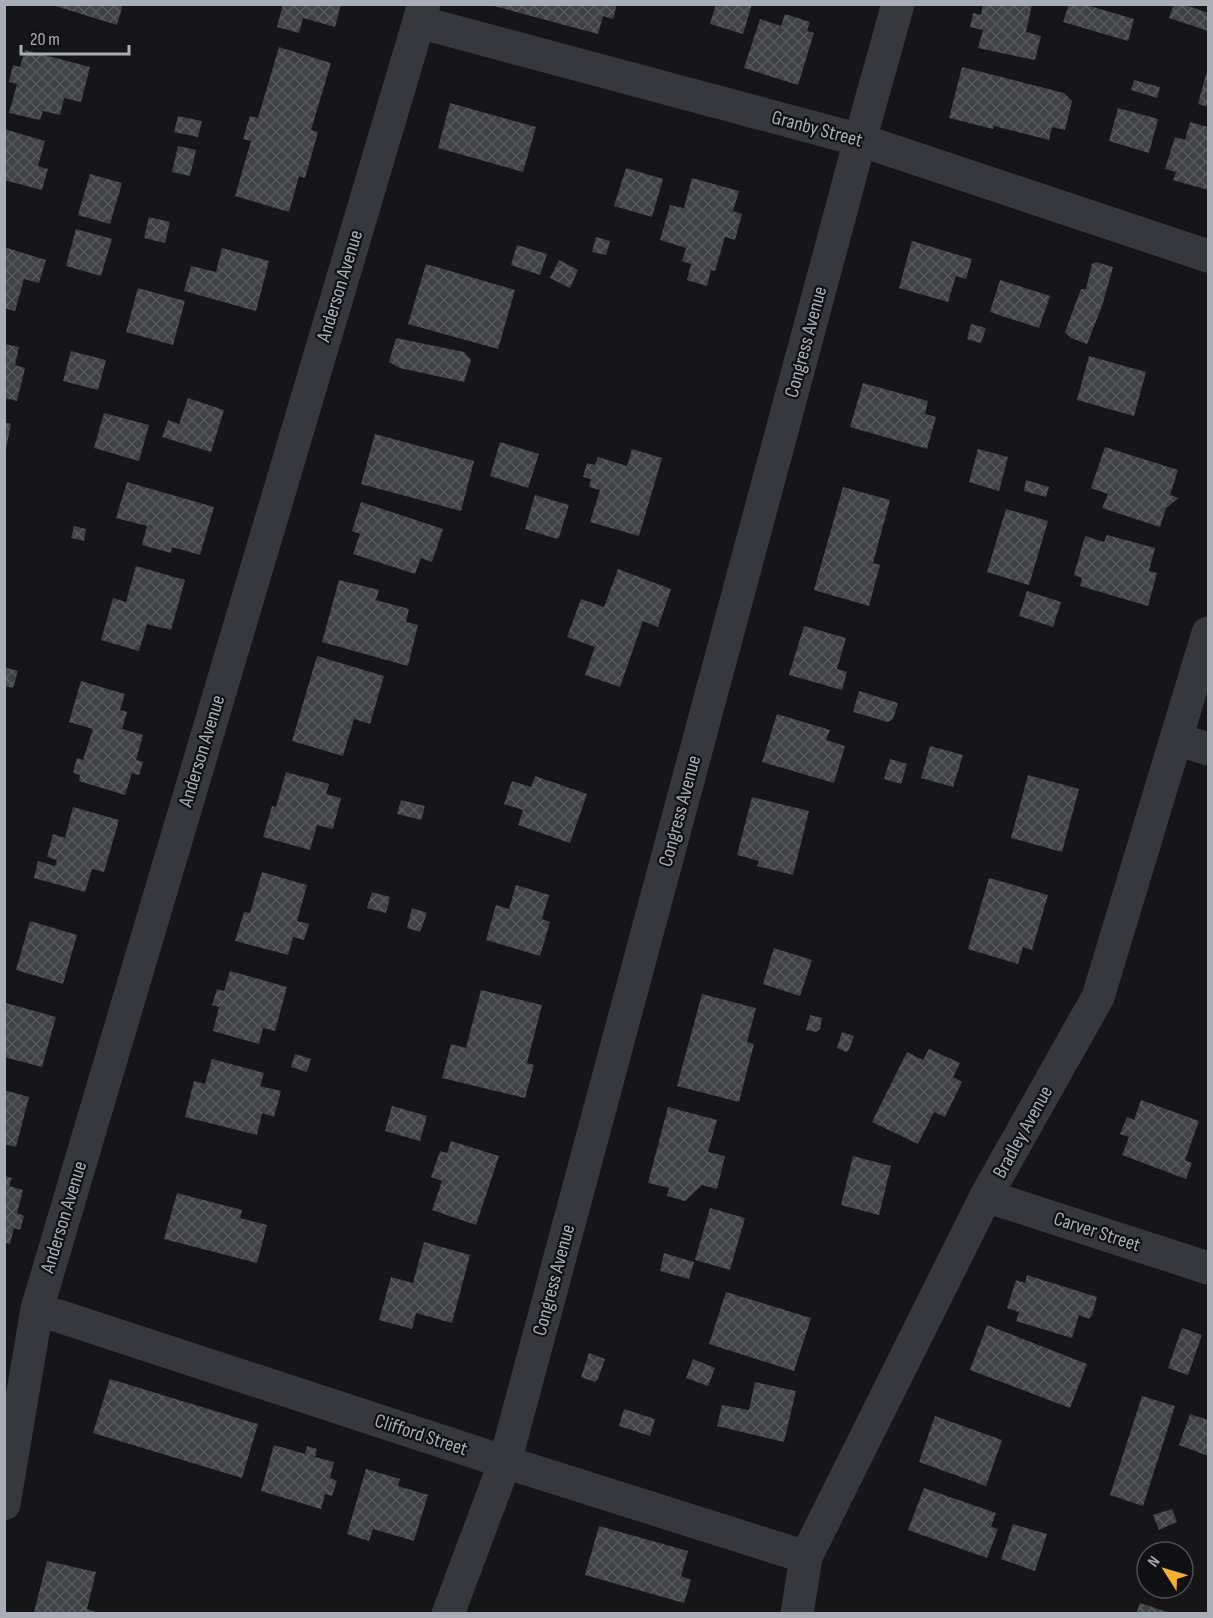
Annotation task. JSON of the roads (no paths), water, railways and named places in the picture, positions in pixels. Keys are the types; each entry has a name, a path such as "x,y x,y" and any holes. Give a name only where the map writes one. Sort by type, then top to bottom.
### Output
{"street":[{"name":"Congress Avenue","path":"448,1614 505,1462 898,4"},
{"name":"Granby Street","path":"421,13 860,140 1209,256"},
{"name":"Anderson Avenue","path":"4,1504 37,1309 421,13"},
{"name":"Bradley Avenue","path":"796,1614 806,1557 987,1196 1098,997 1209,633"},
{"path":"1176,739 1209,749"},
{"name":"Carver Street","path":"987,1196 1209,1268"},
{"name":"Clifford Street","path":"37,1309 505,1462 806,1557"}]}
